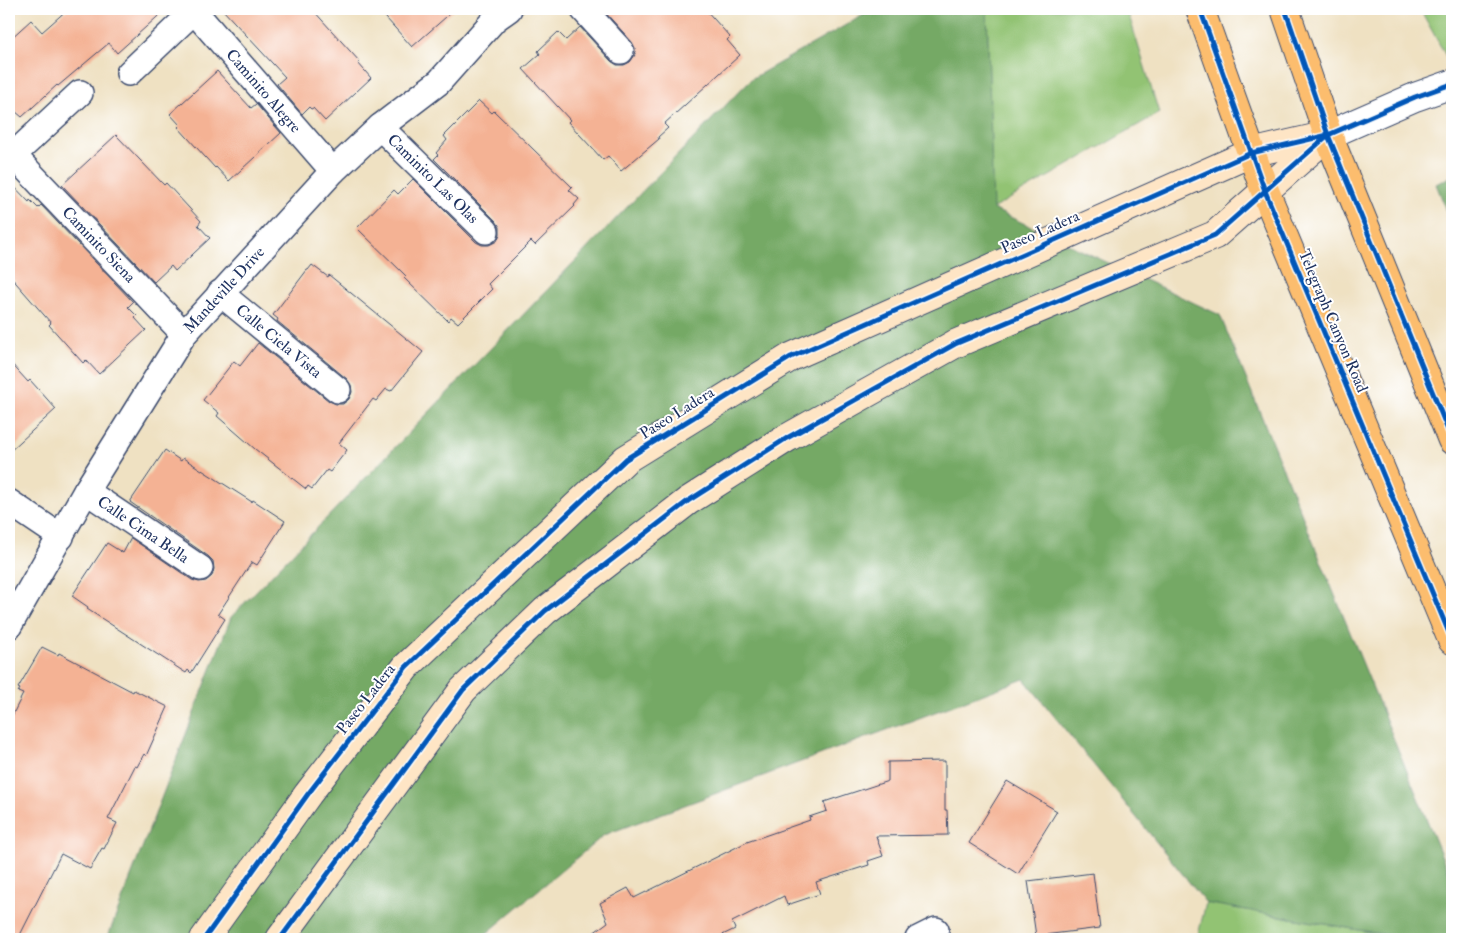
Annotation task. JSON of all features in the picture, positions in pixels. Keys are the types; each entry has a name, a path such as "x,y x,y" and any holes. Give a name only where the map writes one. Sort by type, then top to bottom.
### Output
{"main road":[{"name":"Telegraph Canyon Road","path":"1200,9 1265,191 1452,640"},
{"path":"1285,9 1328,135 1452,440"},
{"name":"Paseo Ladera","path":"204,939 308,794 406,667 626,458 791,357 1251,153 1328,135"},
{"name":"Paseo Ladera","path":"280,939 463,690 546,611 688,501 787,438 955,344 1215,235 1328,135"}],"street":[{"path":"583,9 621,51"},
{"name":"Caminito Alegre","path":"129,73 195,10 333,171"},
{"name":"Mandeville Drive","path":"9,626 86,491 184,334 333,171 380,127 438,82 497,12"},
{"name":"Paseo Ladera","path":"1328,135 1415,97 1452,84"},
{"name":"Caminito Siena","path":"80,93 11,157 184,334"},
{"name":"Caminito Las Olas","path":"380,127 486,231"},
{"name":"Calle Ciela Vista","path":"220,294 338,390"},
{"name":"Calle Cima Bella","path":"86,491 200,568"},
{"path":"9,502 61,537"}],"green space":[{"path":"874,9 987,9 993,209 1220,315 1452,881 1452,939 1410,939 1206,903 1024,679 604,835 480,939 107,939 231,617 751,79"},
{"path":"987,9 1127,9 1159,113 992,209"},
{"path":"1420,9 1452,9 1452,67"},
{"path":"1452,176 1452,224 1436,184"},
{"path":"1206,903 1410,939 1197,939"}],"building":[{"path":"68,9 166,9 117,53 109,43 57,85 22,117 9,106 9,40 31,20 42,32"},
{"path":"222,9 312,9 360,62 358,63 371,78 325,121 313,108 309,107 302,114 277,84 285,77"},
{"path":"378,9 455,9 412,47"},
{"path":"602,9 705,9 730,37 727,40 740,55 664,124 668,128 658,137 659,139 621,171 608,156 603,160 568,122 570,120 523,69 540,54 538,51 558,32 566,40 580,27 611,61 617,65 624,65 630,62 635,55 635,48 632,42"},
{"path":"217,71 251,108 256,104 281,133 229,181 178,127 180,125 170,114"},
{"path":"479,101 492,113 494,111 572,187 569,190 579,199 575,206 535,245 531,241 488,284 492,289 458,323 451,317 448,321 357,228 394,190 398,194 413,179 476,242 482,245 489,245 497,241 500,227 496,221 434,159 438,155 436,153 447,140 444,136"},
{"path":"116,135 164,185 166,183 201,221 198,225 210,238 175,271 171,266 154,282 62,185"},
{"path":"9,181 29,202 30,200 38,208 41,205 133,302 128,307 137,316 135,318 146,330 99,374 86,360 83,363 49,325 51,323 9,275"},
{"path":"312,265 328,277 329,275 423,352 391,391 386,389 376,401 373,399 339,443 347,450 330,472 327,470 312,489 308,486 306,489 255,449 217,416 219,413 203,400 234,361 240,366 258,343 329,401 343,404 349,399 352,392 351,385 347,379 277,321 278,319 273,315"},
{"path":"9,361 28,382 30,380 56,409 9,452"},
{"path":"165,450 181,461 183,458 285,521 257,565 252,562 218,614 225,619 191,673 188,670 186,673 87,609 88,607 72,596 107,543 123,553 131,538 192,580 206,581 212,576 214,569 213,561 208,556 130,502"},
{"path":"42,647 58,655 59,653 133,692 134,690 168,707 146,756 144,754 137,767 135,766 108,819 117,823 104,849 102,848 90,869 61,854 18,939 9,939 9,722 23,694 18,692 20,689 18,688"},
{"path":"945,761 945,810 947,810 948,835 876,836 883,856 868,861 869,865 816,882 820,894 787,905 784,896 732,922 735,929 714,939 585,939 608,922 600,903 628,888 634,898 747,842 810,820 809,817 827,811 824,802 888,781 888,762"},
{"path":"1007,781 1057,811 1018,874 969,843"},
{"path":"1093,873 1100,928 1036,936 1028,881"}],"cycle path":[{"path":"1200,9 1265,191 1452,640"},
{"path":"1285,9 1328,135 1452,440"},
{"path":"204,939 308,794 406,667 626,459 791,357 1251,153 1328,135 1415,97 1452,84"},
{"path":"280,939 463,690 545,611 688,501 787,438 955,344 1215,235 1327,136"}]}
